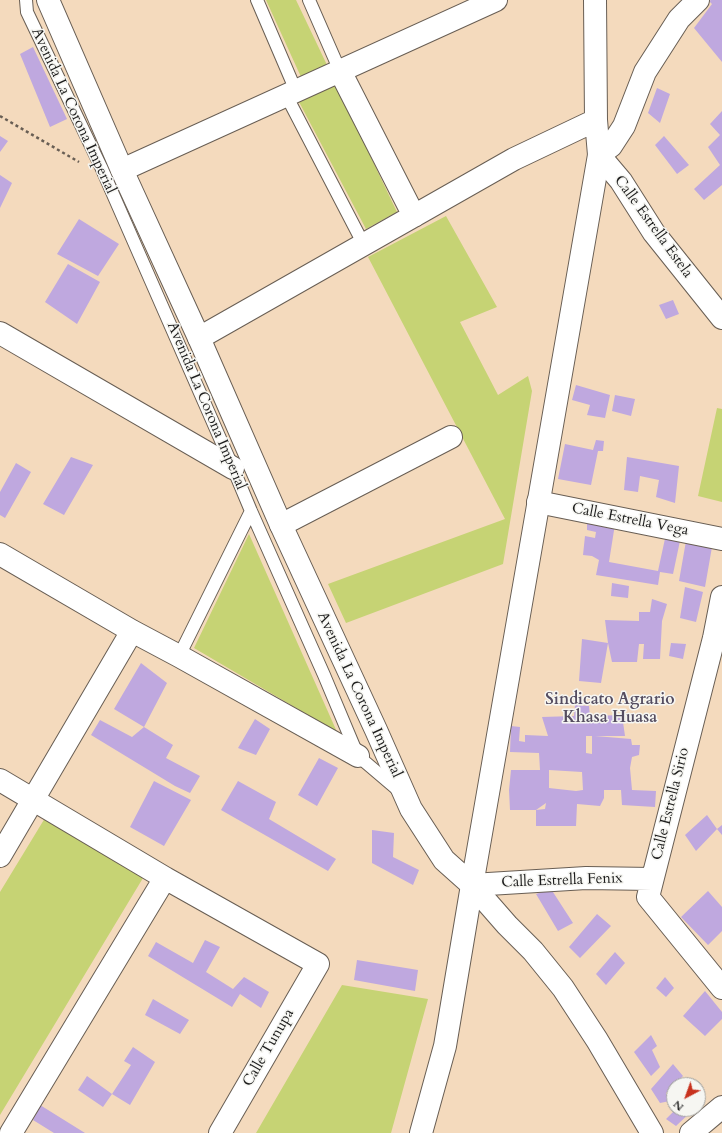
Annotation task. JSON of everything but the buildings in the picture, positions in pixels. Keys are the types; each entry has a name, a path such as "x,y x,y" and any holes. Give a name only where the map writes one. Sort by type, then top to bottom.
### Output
{"street":[{"name":"Avenida La Corona Imperial","path":"48,0 122,170 199,338 281,525 411,809 444,860 472,885 507,925 533,951 563,988 597,1040 652,1133"},
{"path":"122,170 496,0"},
{"path":"421,1133 445,1046 599,156 596,120 595,0"},
{"path":"599,156 612,146 624,126 645,72 680,19 698,0"},
{"path":"340,71 414,216"},
{"path":"199,338 514,159 596,120"},
{"name":"Calle Estrella Estela","path":"599,156 621,181 654,233 721,314"},
{"path":"0,333 233,468"},
{"path":"281,525 451,437"},
{"name":"Calle Estrella Vega","path":"538,502 722,539"},
{"path":"0,554 132,631 358,756"},
{"name":"Calle Estrella Sirio","path":"722,597 718,643 648,897 722,988"},
{"path":"0,856 132,631"},
{"path":"0,780 165,878 11,1133"},
{"name":"Calle Tunupa","path":"165,878 318,964 220,1133"},
{"name":"Calle Estrella Fenix","path":"472,885 586,878 652,879"},
{"path":"691,1133 722,1108"}],"lane":[{"name":"Avenida La Corona Imperial","path":"26,0 27,12 101,167 324,675 358,756 406,798"},
{"path":"257,0 291,93 364,244"},
{"path":"308,0 340,71"},
{"path":"179,656 251,511"}],"path":[{"path":"0,116 85,165 101,167"}],"green space":[{"path":"266,0 296,0 327,65 301,77"},
{"path":"335,82 397,212 366,229 298,100"},
{"path":"446,216 497,307 460,322 498,395 528,376 532,391 503,564 346,623 328,584 505,519 368,257"},
{"path":"717,408 722,409 722,502 698,496"},
{"path":"249,534 337,732 194,648"},
{"path":"45,818 143,878 0,1115 0,892"},
{"path":"342,985 428,999 391,1133 256,1133"}],"district":[{"name":"Sindicato Agrario Khasa Huasa","path":"610,709"}]}
